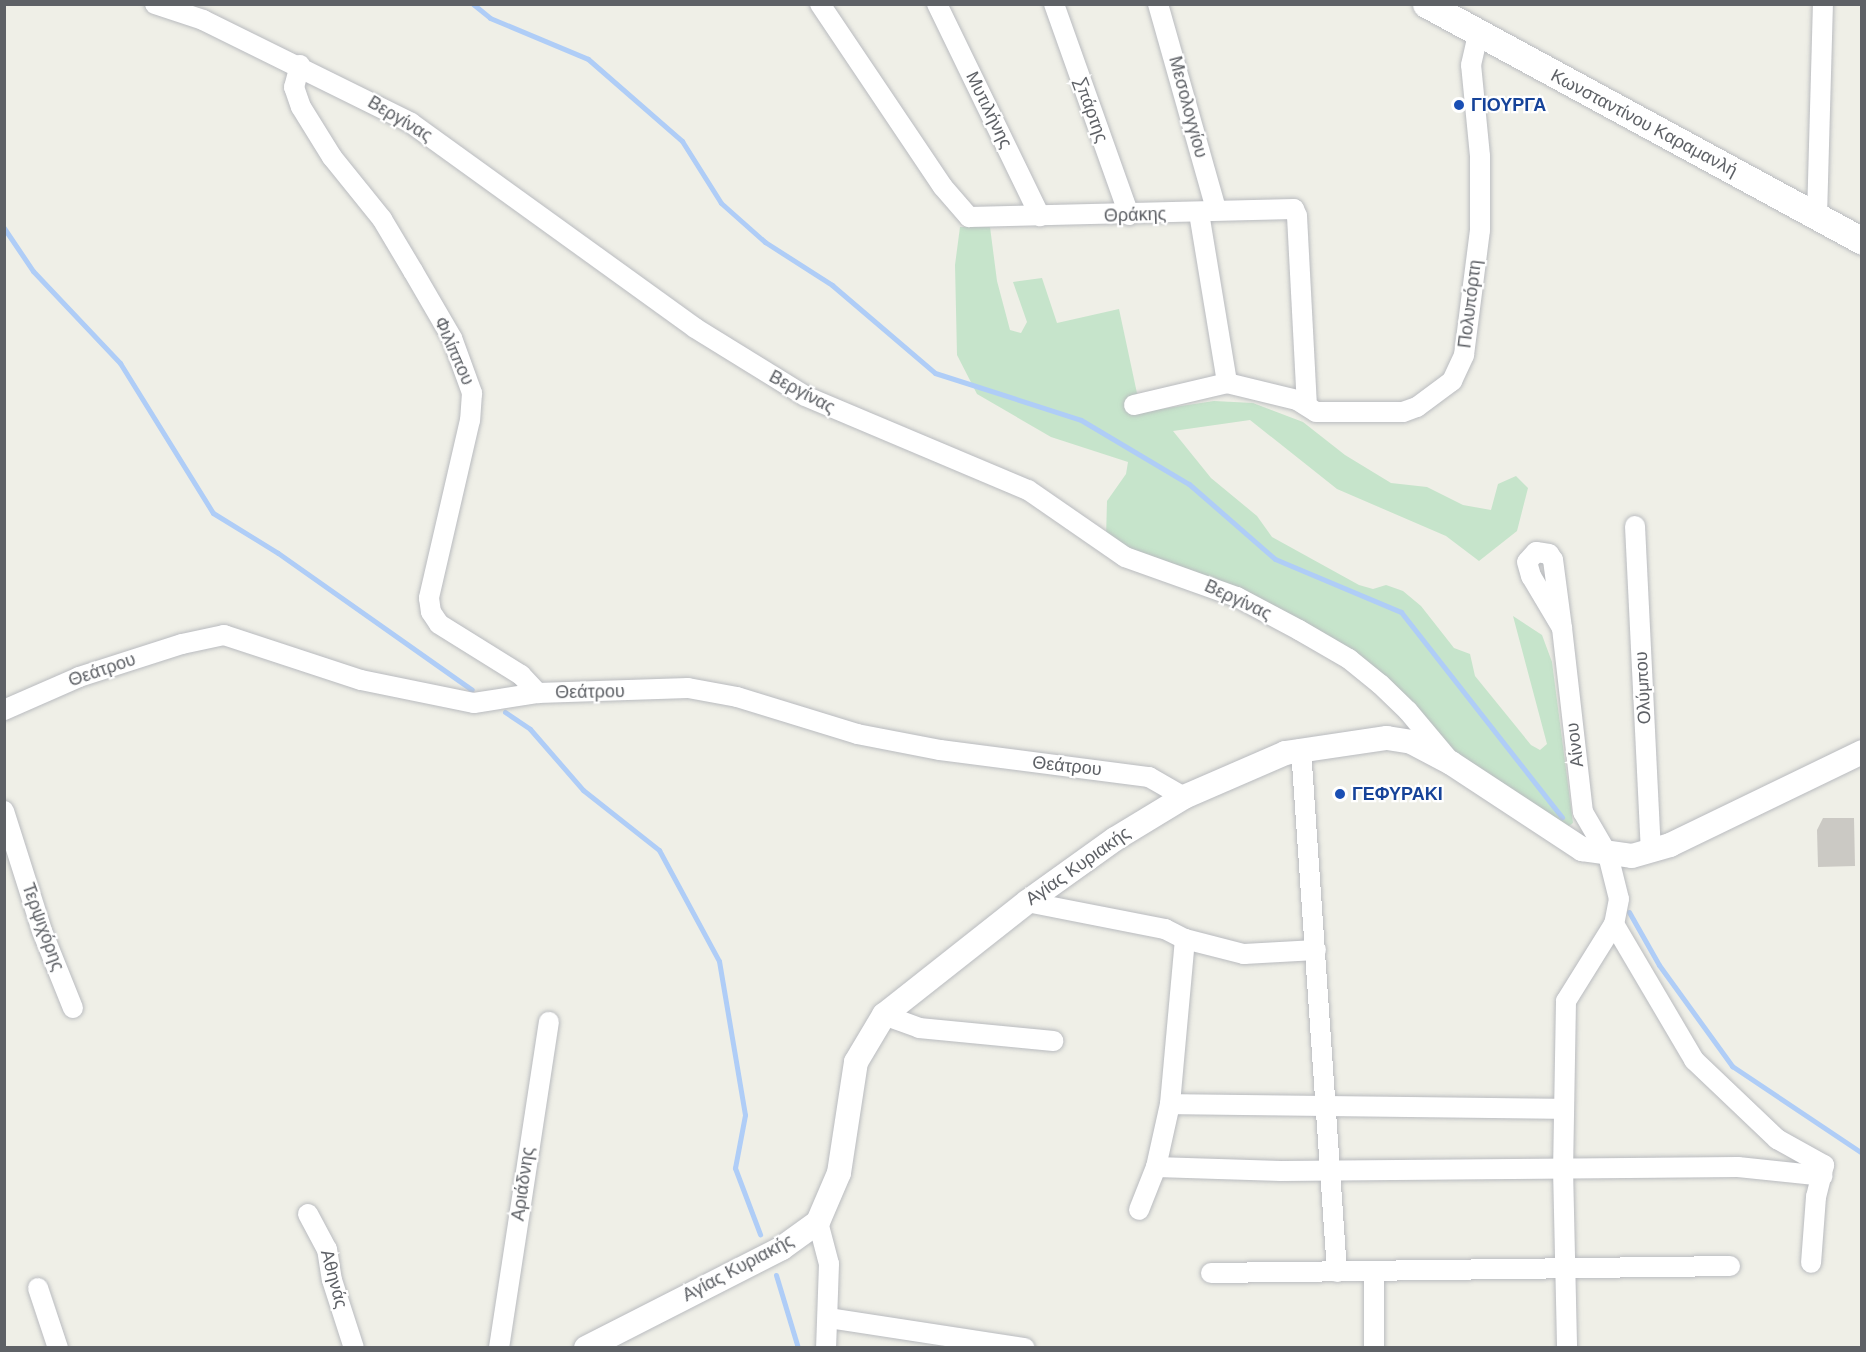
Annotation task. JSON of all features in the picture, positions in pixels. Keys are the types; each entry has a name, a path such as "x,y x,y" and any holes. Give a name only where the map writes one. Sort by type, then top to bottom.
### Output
{"main road":[{"name":"Κωνσταντίνου Καραμανλή","path":"1426,4 1862,241"}],"street":[{"name":"Βεργίνας","path":"155,4 203,20 300,65 430,136 695,328 805,396 1028,490 1125,557 1237,597 1339,653 1408,711 1451,763"},
{"name":"Θράκης","path":"820,4 943,187 969,217 1129,215 1294,209 1297,216 1307,406"},
{"name":"Μυτιλήνης","path":"937,4 1040,216"},
{"name":"Σπάρτης","path":"1054,4 1129,215"},
{"name":"Μεσολογγίου","path":"1158,4 1208,211 1227,383"},
{"path":"1817,217 1823,4"},
{"name":"Πολυπόρτη","path":"1134,405 1227,383 1307,406 1323,413 1403,412 1444,389 1458,371 1464,355 1480,220 1480,156 1471,65 1478,34"},
{"name":"Φιλίππου","path":"300,65 294,87 301,107 332,157 382,219 452,338 472,393 470,420 429,598 431,612 439,624 521,675 538,693"},
{"name":"Ολύμπου","path":"1635,525 1651,851"},
{"name":"Αίνου","path":"1562,628 1583,812 1608,855 1619,899 1614,924"},
{"name":"Θεάτρου","path":"4,710 79,677 182,644 224,635 361,680 425,695 474,703 538,693 688,688 737,697 888,740 1149,777 1184,797"},
{"name":"Αγίας Κυριακής","path":"586,1347 782,1248 818,1222 839,1173 856,1062 884,1015 1027,902 1124,834 1184,797 1301,749 1387,738 1412,741 1451,763 1535,822 1582,849 1608,855 1632,856 1651,851 1736,813 1862,752"},
{"path":"1301,749 1337,1272"},
{"name":"Τερψιχόρης","path":"4,811 42,931 73,1008"},
{"path":"1027,902 1165,929 1205,947 1244,954 1316,950"},
{"path":"1567,1347 1563,1168 1566,1001 1614,924 1694,1060 1778,1139 1820,1160 1823,1176 1816,1197 1811,1263"},
{"path":"1139,1210 1156,1167 1170,1104 1185,939"},
{"path":"884,1015 919,1028 1053,1041"},
{"name":"Αριάδνης","path":"499,1347 549,1022"},
{"path":"1170,1104 1564,1109"},
{"path":"1156,1167 1331,1169 1738,1167 1823,1176"},
{"name":"Αθηνάς","path":"308,1214 327,1249 332,1280 354,1347"},
{"path":"818,1222 829,1264 826,1347"},
{"path":"1211,1273 1730,1266"},
{"path":"1374,1272 1374,1347"},
{"path":"38,1288 58,1347"},
{"path":"828,1318 1025,1347"}],"green space":[{"path":"960,227 990,227 997,281 1010,330 1021,333 1027,322 1013,282 1042,278 1057,323 1119,309 1141,412 1214,401 1253,403 1303,422 1345,455 1391,483 1427,487 1463,505 1491,510 1498,484 1516,476 1528,488 1517,531 1479,561 1446,536 1337,489 1250,420 1173,431 1211,478 1257,516 1272,537 1359,585 1373,589 1386,585 1403,591 1421,606 1454,648 1470,654 1475,676 1531,745 1540,750 1547,744 1513,616 1542,635 1552,662 1573,823 1565,829 1454,760 1350,655 1127,554 1106,538 1107,501 1126,474 1128,462 1051,437 977,394 957,355 955,265"}],"building":[{"path":"1823,818 1854,818 1855,866 1818,867 1817,830"}],"waterway":[{"path":"473,4 490,18 588,59 682,141 721,203 765,242 832,285 935,373 1081,420 1189,484 1275,559 1401,612 1562,817"},
{"path":"4,228 33,271 120,363 213,513 278,553 472,690"},
{"path":"505,712 530,729 583,790 659,850 719,961 745,1115 735,1168 760,1234"},
{"path":"1629,912 1659,965 1732,1066 1862,1153"},
{"path":"776,1275 798,1348"}],"place":[{"name":"ΓΙΟΥΡΓΑ","path":"1459,105"},
{"name":"ΓΕΦΥΡΑΚΙ","path":"1340,794"}]}
